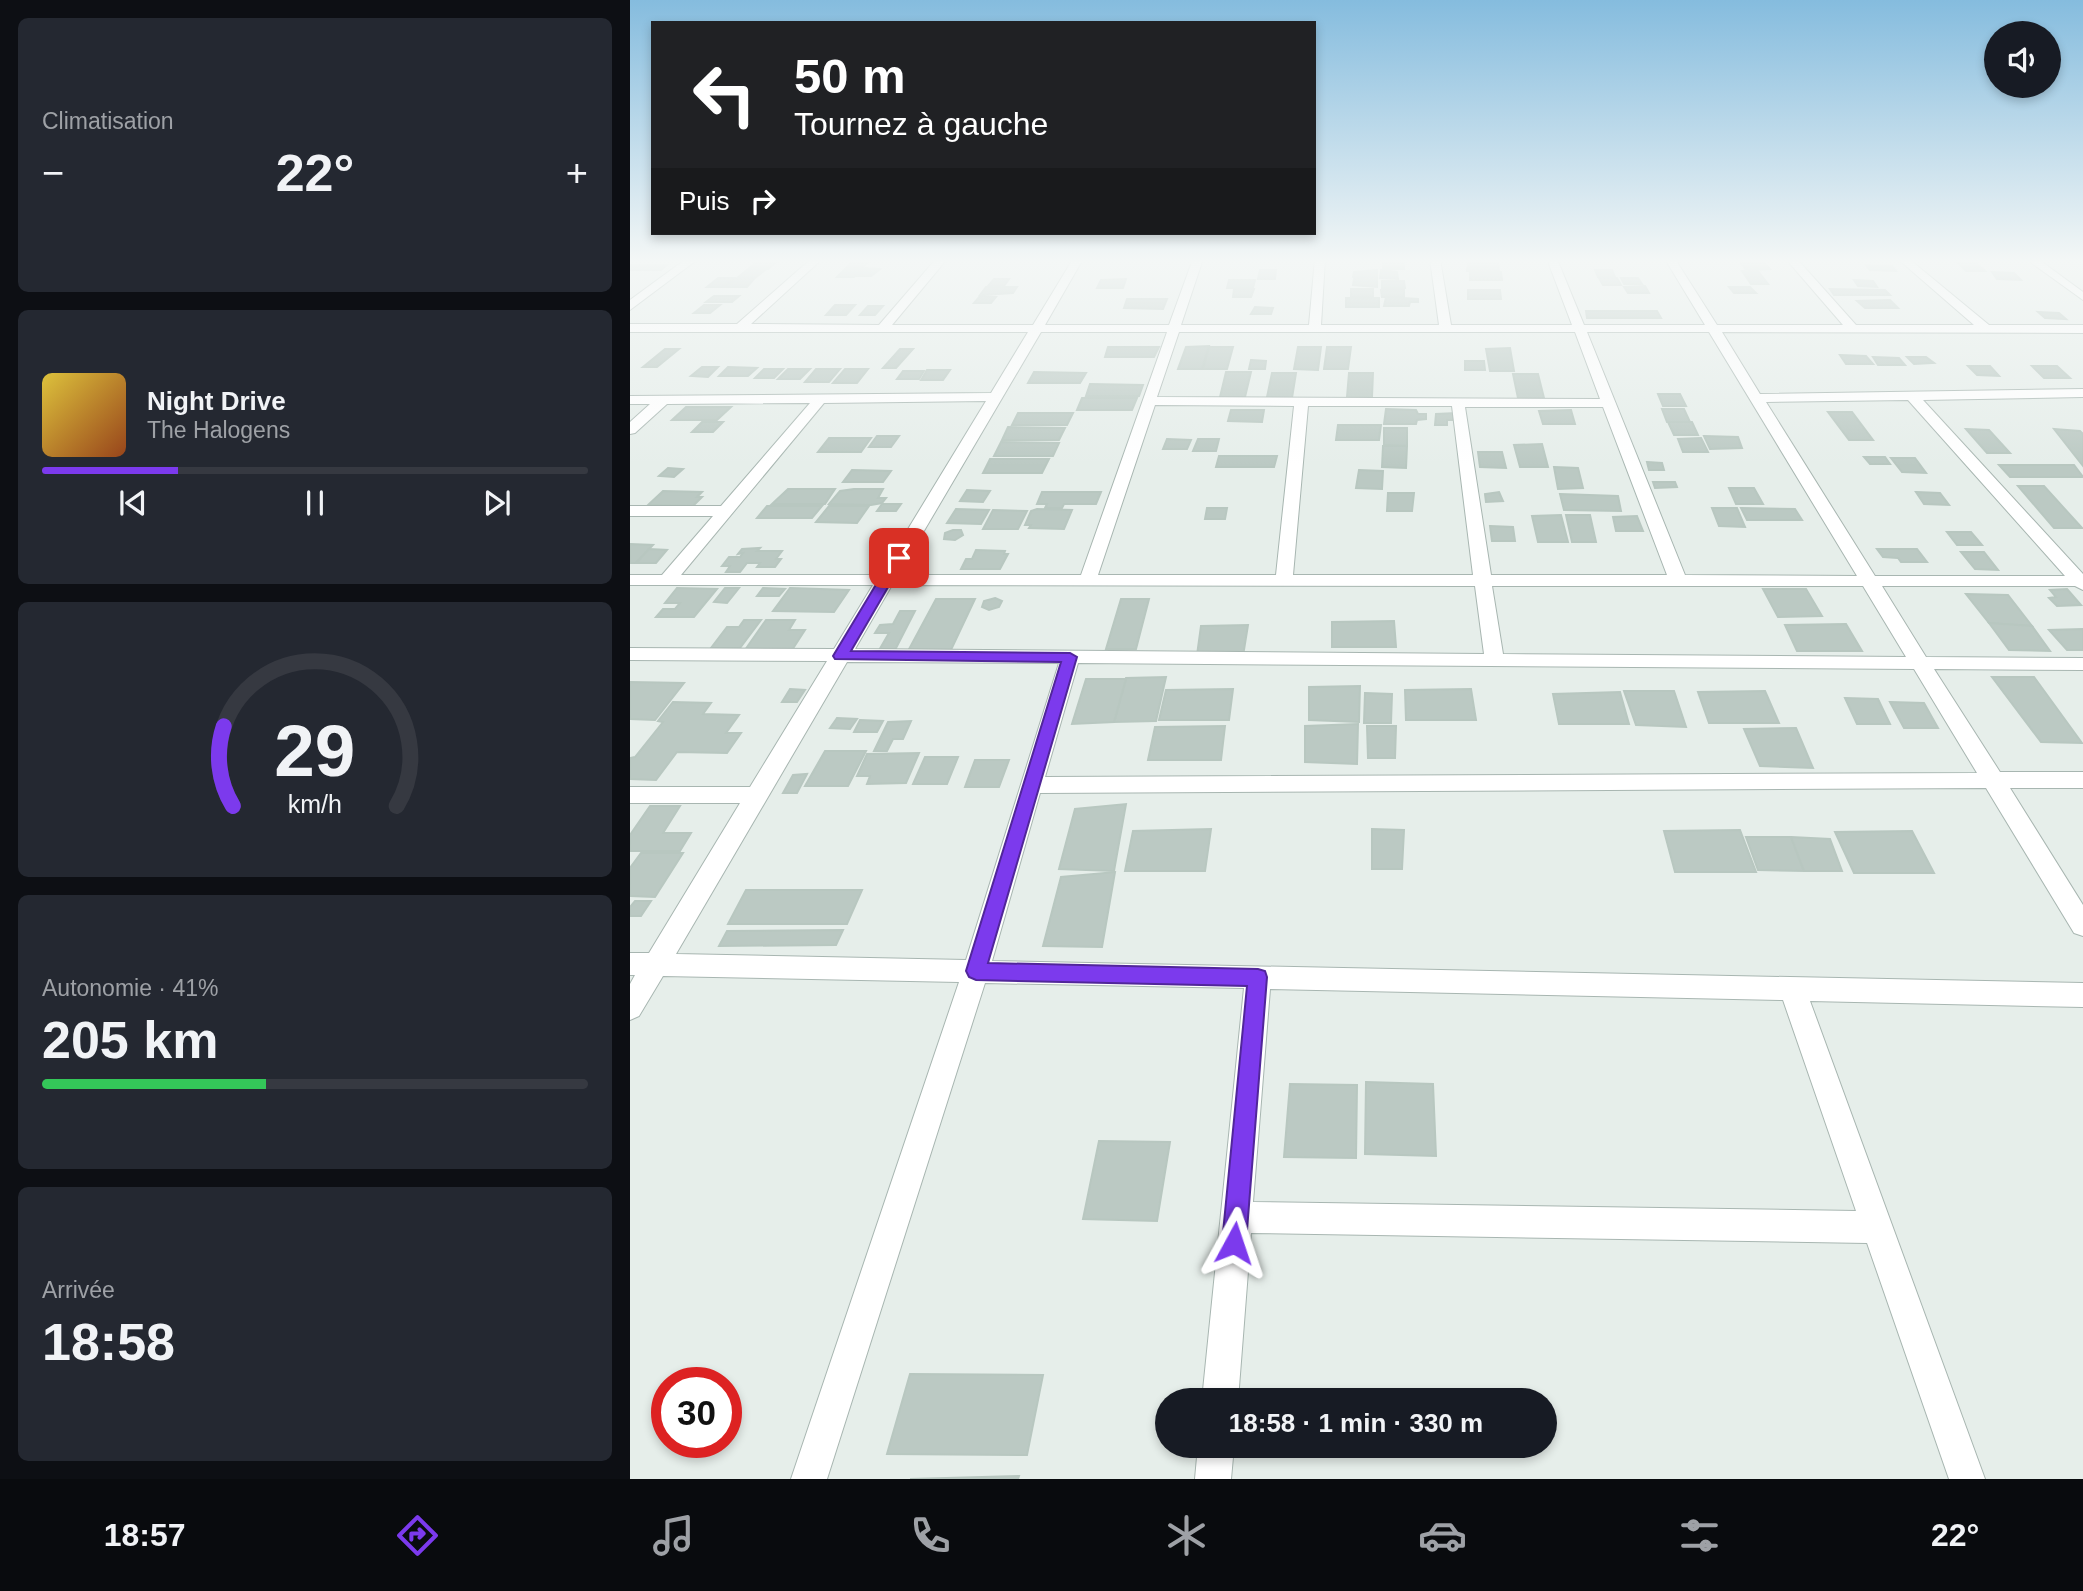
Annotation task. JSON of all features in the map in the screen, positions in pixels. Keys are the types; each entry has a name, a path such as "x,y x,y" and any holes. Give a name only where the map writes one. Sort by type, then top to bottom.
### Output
{"street":[{"path":"630,1008 643,964 757,795 1036,328"},
{"path":"1087,582 1175,328"},
{"path":"1579,328 1678,581"},
{"path":"1713,328 2083,926"},
{"path":"1855,328 2083,329"},
{"path":"1756,398 2083,393"},
{"path":"1911,396 2082,582"},
{"path":"630,400 995,397"},
{"path":"667,580 821,398"},
{"path":"630,430 664,399"},
{"path":"1149,401 1608,403"},
{"path":"1284,582 1301,402"},
{"path":"1458,402 1494,660"},
{"path":"630,511 726,511"},
{"path":"630,580 2082,582"},
{"path":"630,654 2083,664"},
{"path":"809,1479 976,971 1070,657"},
{"path":"1030,785 2083,780"},
{"path":"630,795 757,795"},
{"path":"643,964 2083,995"},
{"path":"1221,1388 1258,977"},
{"path":"1792,988 1966,1479"},
{"path":"1236,1217 1877,1227"},
{"path":"1213,1479 1215,1458"}],"building":[{"path":"1209,346 1202,369 1178,369 1186,347"},
{"path":"1108,347 1159,347 1154,357 1105,357"},
{"path":"1209,347 1233,347 1227,369 1203,369"},
{"path":"1298,347 1321,347 1318,370 1294,369"},
{"path":"1327,347 1351,347 1348,369 1324,369"},
{"path":"1510,348 1514,371 1490,371 1486,349"},
{"path":"665,349 679,349 657,367 643,367"},
{"path":"900,349 913,349 896,368 883,368"},
{"path":"1840,355 1866,356 1873,364 1846,364"},
{"path":"1873,357 1899,358 1905,365 1878,365"},
{"path":"1907,357 1926,357 1934,363 1914,364"},
{"path":"1251,360 1266,361 1265,369 1249,369"},
{"path":"1465,361 1484,361 1485,370 1465,370"},
{"path":"1968,366 1990,366 1999,376 1977,375"},
{"path":"2032,366 2057,366 2070,378 2044,378"},
{"path":"702,367 718,367 708,377 691,376"},
{"path":"728,367 757,368 748,376 719,376"},
{"path":"764,369 783,369 774,378 755,378"},
{"path":"788,369 810,369 800,379 778,379"},
{"path":"816,369 840,369 829,382 805,382"},
{"path":"845,369 868,369 857,383 833,383"},
{"path":"927,370 950,370 943,380 921,380"},
{"path":"903,371 924,371 919,379 897,379"},
{"path":"1034,372 1086,373 1080,383 1028,383"},
{"path":"1226,372 1251,372 1245,397 1220,397"},
{"path":"1272,373 1296,373 1292,398 1267,397"},
{"path":"1349,373 1373,373 1372,397 1347,397"},
{"path":"1513,374 1538,374 1544,398 1518,398"},
{"path":"1090,384 1143,385 1139,396 1086,396"},
{"path":"1658,394 1680,394 1686,406 1663,406"},
{"path":"1082,398 1137,398 1132,410 1077,410"},
{"path":"686,407 731,407 717,420 672,420"},
{"path":"1386,409 1416,410 1418,414 1426,414 1426,419 1417,420 1416,424 1384,424"},
{"path":"1662,409 1684,409 1690,422 1667,422"},
{"path":"1231,410 1264,410 1262,422 1228,421"},
{"path":"1571,410 1575,424 1543,424 1539,411"},
{"path":"1828,412 1852,412 1873,440 1849,440"},
{"path":"1018,413 1073,413 1067,425 1012,425"},
{"path":"1456,413 1454,420 1447,420 1447,425 1435,425 1436,414"},
{"path":"702,422 723,422 713,432 692,432"},
{"path":"1668,422 1692,422 1698,435 1674,435"},
{"path":"1338,425 1381,425 1379,440 1336,440"},
{"path":"1008,427 1065,428 1059,440 1002,440"},
{"path":"1384,428 1407,428 1407,446 1384,445"},
{"path":"1966,429 1989,430 2010,453 1987,453"},
{"path":"2054,429 2080,431 2083,434 2083,466"},
{"path":"877,436 899,436 891,447 869,447"},
{"path":"1704,436 1738,437 1742,448 1710,449"},
{"path":"829,438 871,438 861,452 818,452"},
{"path":"1701,438 1708,452 1683,452 1678,439"},
{"path":"1167,439 1191,440 1187,449 1163,449"},
{"path":"1198,439 1219,439 1216,451 1193,451"},
{"path":"1001,442 1059,443 1053,456 994,456"},
{"path":"1542,444 1548,467 1520,467 1514,445"},
{"path":"1383,446 1407,446 1406,468 1382,467"},
{"path":"1478,452 1502,452 1506,468 1480,467"},
{"path":"1219,456 1277,456 1274,467 1216,467"},
{"path":"1864,457 1885,457 1890,464 1870,464"},
{"path":"1891,458 1915,458 1926,473 1902,472"},
{"path":"990,459 1049,459 1042,473 983,473"},
{"path":"1647,462 1662,463 1664,470 1649,470"},
{"path":"1999,465 2074,465 2083,477 2010,477"},
{"path":"1554,467 1578,468 1583,488 1558,489"},
{"path":"668,468 683,469 674,477 659,476"},
{"path":"852,470 891,471 883,482 843,482"},
{"path":"1359,470 1383,471 1382,489 1356,488"},
{"path":"1653,482 1675,482 1677,487 1655,488"},
{"path":"2018,486 2044,486 2082,528 2054,528"},
{"path":"1729,488 1754,488 1763,504 1736,504"},
{"path":"788,489 835,489 825,504 772,504"},
{"path":"883,489 878,498 886,498 882,503 871,505 829,504 840,491"},
{"path":"967,490 990,491 983,502 960,501"},
{"path":"663,491 702,492 697,497 702,497 693,506 648,505"},
{"path":"1042,492 1101,492 1096,504 1064,504 1062,508 1045,508 1047,504 1037,504"},
{"path":"1499,492 1503,501 1486,502 1485,494"},
{"path":"1916,492 1940,493 1949,505 1924,504"},
{"path":"1388,493 1414,493 1412,511 1387,511"},
{"path":"1560,494 1618,496 1621,511 1564,510"},
{"path":"882,504 901,504 896,511 877,511"},
{"path":"767,506 822,506 812,518 757,518"},
{"path":"829,506 869,506 857,523 816,522"},
{"path":"1207,508 1227,508 1225,519 1205,519"},
{"path":"1712,508 1737,508 1745,527 1719,526"},
{"path":"1741,508 1795,509 1802,520 1747,520"},
{"path":"956,509 989,510 981,524 947,523"},
{"path":"993,510 1027,511 1018,529 983,529"},
{"path":"1072,510 1064,529 1029,528 1031,525 1025,525 1031,511"},
{"path":"1561,515 1568,542 1538,542 1532,516"},
{"path":"1566,515 1590,515 1596,542 1572,542"},
{"path":"1637,516 1643,531 1616,531 1613,517"},
{"path":"1490,526 1513,527 1515,541 1492,541"},
{"path":"961,530 963,535 955,540 944,539 945,533"},
{"path":"1947,532 1971,532 1982,545 1957,545"},
{"path":"630,544 653,545 636,563 630,563"},
{"path":"760,548 757,551 782,551 776,559 781,559 775,567 757,567 760,563 747,563 740,572 726,572 730,566 722,566 729,557 740,557 743,553 738,554 742,549"},
{"path":"649,549 667,550 656,563 636,563"},
{"path":"1877,549 1917,549 1927,562 1901,562 1898,558 1883,557"},
{"path":"976,550 1005,551 1004,554 1008,554 1000,569 961,569 966,559 972,559"},
{"path":"1961,552 1984,552 1998,570 1975,569"},
{"path":"677,588 717,589 694,617 656,617 663,609 675,609 680,603 665,603"},
{"path":"725,588 739,588 727,603 714,602"},
{"path":"763,588 785,589 779,596 757,596"},
{"path":"790,588 849,590 834,612 773,611"},
{"path":"1763,589 1806,589 1822,616 1778,617"},
{"path":"2067,589 2081,605 2057,606 2049,598 2056,597 2050,590"},
{"path":"1966,594 2008,595 2032,626 1989,623"},
{"path":"995,598 1002,601 999,607 989,610 982,607 984,601"},
{"path":"936,599 975,599 950,652 908,651"},
{"path":"1121,599 1149,599 1136,649 1106,649"},
{"path":"900,611 915,611 894,652 878,652 889,633 875,633 880,625 893,624"},
{"path":"744,620 761,620 740,648 711,648 727,627 739,627"},
{"path":"766,620 795,620 789,630 805,630 792,650 745,650"},
{"path":"1394,621 1396,647 1332,647 1332,622"},
{"path":"1989,623 2032,626 2050,651 2009,650"},
{"path":"1846,624 1862,651 1797,651 1785,625"},
{"path":"1248,625 1243,656 1197,655 1201,626"},
{"path":"2083,629 2083,650 2067,650 2049,630"},
{"path":"1166,677 1156,721 1114,722 1126,678"},
{"path":"1992,677 2034,677 2082,743 2041,742"},
{"path":"1086,679 1126,679 1114,722 1072,724"},
{"path":"630,682 684,683 655,720 630,719"},
{"path":"1360,686 1359,722 1309,720 1309,687"},
{"path":"790,689 805,690 797,702 782,702"},
{"path":"1233,689 1229,720 1159,720 1166,690"},
{"path":"1471,689 1476,720 1406,720 1405,690"},
{"path":"1624,691 1674,691 1686,727 1636,725"},
{"path":"1765,691 1779,723 1709,723 1698,692"},
{"path":"1620,692 1629,724 1559,724 1553,694"},
{"path":"1365,693 1392,694 1391,723 1364,723"},
{"path":"1845,698 1878,699 1890,724 1857,724"},
{"path":"673,702 711,703 703,714 739,715 726,733 741,733 727,753 677,752 656,780 630,779 630,758 635,757 663,722 658,721"},
{"path":"1890,702 1924,703 1938,728 1904,728"},
{"path":"837,718 857,719 850,729 830,728"},
{"path":"860,720 883,721 877,732 854,732"},
{"path":"911,721 903,739 893,739 887,751 874,751 888,722"},
{"path":"1358,724 1357,764 1305,762 1305,726"},
{"path":"1225,726 1221,760 1148,760 1155,727"},
{"path":"1367,726 1396,726 1395,758 1368,758"},
{"path":"1796,728 1813,768 1760,766 1744,729"},
{"path":"825,751 866,751 848,786 805,786"},
{"path":"919,753 906,783 867,784 870,776 857,776 867,754"},
{"path":"925,757 958,757 947,784 913,784"},
{"path":"975,760 1009,760 999,787 965,787"},
{"path":"807,774 797,793 783,793 793,775"},
{"path":"1126,804 1114,871 1059,869 1075,809"},
{"path":"650,806 680,806 663,833 691,833 680,851 630,851 630,835"},
{"path":"1211,829 1205,871 1125,871 1133,831"},
{"path":"1372,829 1404,830 1402,869 1372,869"},
{"path":"1740,830 1756,872 1675,872 1664,831"},
{"path":"1912,831 1934,873 1854,873 1835,832"},
{"path":"1746,837 1791,837 1804,871 1758,870"},
{"path":"1791,837 1830,839 1842,871 1804,871"},
{"path":"641,853 683,853 655,897 630,896 630,868"},
{"path":"1115,872 1102,947 1043,946 1061,877"},
{"path":"746,890 862,890 847,924 728,924"},
{"path":"635,901 651,901 641,916 630,916 630,907"},
{"path":"843,930 836,945 719,946 727,931"},
{"path":"1366,1082 1433,1084 1436,1156 1365,1154"},
{"path":"1290,1084 1357,1085 1356,1158 1284,1157"},
{"path":"1099,1141 1170,1142 1157,1221 1083,1219"},
{"path":"910,1374 1043,1375 1027,1455 887,1454"},
{"path":"1019,1476 1018,1479 910,1479"}],"route":[{"path":"899,558 841,656 1070,657 976,971 1258,977 1234,1243"}]}
